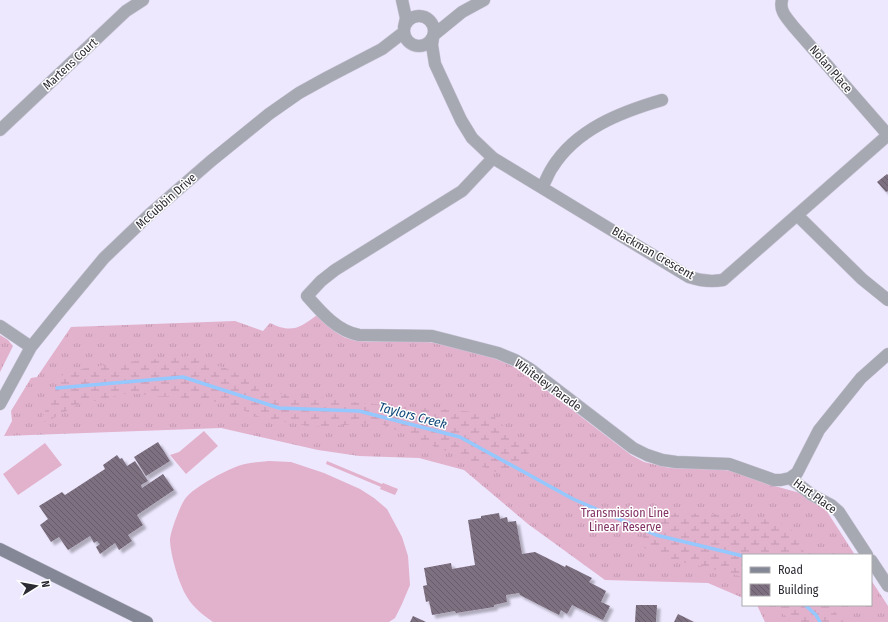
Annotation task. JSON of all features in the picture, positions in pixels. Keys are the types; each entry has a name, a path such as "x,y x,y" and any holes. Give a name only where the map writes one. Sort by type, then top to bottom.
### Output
{"street":[{"name":"Martens Court","path":"0,130 126,11 143,0"},
{"path":"402,0 406,18 404,29 407,40 418,46 427,44 462,12 484,0"},
{"path":"405,0 434,25 434,36"},
{"name":"Nolan Place","path":"782,0 782,11 788,20 888,135"},
{"path":"404,29 413,16 445,17 462,12"},
{"name":"McCubbin Drive","path":"0,404 31,347 104,258 150,214 211,161 269,114 328,77 382,49 404,29"},
{"name":"Blackman Crescent","path":"434,36 432,45 435,64"},
{"name":"McCubbin Drive","path":"382,49 412,44"},
{"name":"Blackman Crescent","path":"412,44 423,50 435,64 466,129 479,146 493,158 689,277 708,281 723,280 888,135"},
{"path":"542,187 556,162 584,134 615,116 634,108 662,100"},
{"name":"Whiteley Parade","path":"493,158 462,191 335,270 321,281 304,300 348,333 359,335 432,336 498,353 515,360 633,448 647,455 662,460 676,462 729,464 774,480 790,478"},
{"path":"797,215 862,280 888,300"},
{"path":"0,326 31,347"},
{"path":"790,478 797,473 819,430 861,378 888,354"},
{"name":"Hart Place","path":"790,478 812,495 835,508 866,554"},
{"path":"0,549 147,622"},
{"path":"872,562 888,586"}],"green space":[{"name":"Transmission Line Linear Reserve","path":"317,315 336,332 349,339 371,342 410,341 437,343 481,354 508,364 520,370 631,455 644,462 670,468 719,469 737,472 771,485 800,493 826,510 854,554 742,554 742,598 708,583 605,580 528,524 464,470 419,458 359,456 318,450 221,428 4,436 12,421 11,411 31,378 37,377 71,327 235,321 263,331 270,323 289,329 305,324"},
{"path":"0,335 8,340 13,346 0,372"},
{"path":"189,356 228,369 273,393 361,403 490,413 530,452 503,475 379,423 313,427 260,417 238,408 209,400 129,393 77,405 48,421 40,422 64,372 117,363"},
{"path":"204,431 218,446 186,474 170,455 179,452"},
{"path":"45,443 62,465 18,495 3,474"},
{"path":"269,461 291,462 324,473 360,489 387,509 402,537 408,556 410,585 395,618 389,622 213,622 192,604 187,597 178,577 170,545 172,530 183,502 189,494 204,483 222,473 245,464"},
{"path":"327,461 382,484 383,483 398,489 395,495 380,489 381,487 326,464"},
{"path":"652,513 715,514 764,519 787,526 800,541 804,554 742,554 742,577 664,558 641,546 645,530"},
{"path":"872,582 888,606 888,622 765,622 757,606 872,606"},
{"path":"778,606 829,606 844,622 790,622"}],"building":[{"path":"887,174 888,191 886,192 877,182"},
{"path":"158,442 170,461 146,476 134,457"},
{"path":"117,455 120,459 122,458 127,466 135,461 148,481 141,485 142,488 163,474 174,490 137,515 143,525 128,535 132,541 119,550 115,543 100,554 96,547 100,544 97,541 94,543 90,536 68,550 59,537 51,542 40,525 48,519 39,506 62,492 65,495 105,469 103,465"},
{"path":"499,513 500,519 507,517 508,522 516,521 522,554 535,552 565,567 566,565 592,578 589,582 606,591 601,602 610,606 603,620 572,605 567,614 561,610 559,615 520,595 519,593 506,595 507,602 494,605 494,607 432,615 429,601 426,602 423,586 427,585 424,568 451,563 452,569 475,565 468,520"},
{"path":"636,605 657,605 656,622 635,622"},
{"path":"678,614 694,622 674,622"},
{"path":"413,616 426,622 410,622"}],"waterway":[{"name":"Taylors Creek","path":"57,388 183,377 279,408 359,411 460,437 573,499 656,535 742,556"},
{"name":"Taylors Creek","path":"806,606 816,615 820,622"}]}
